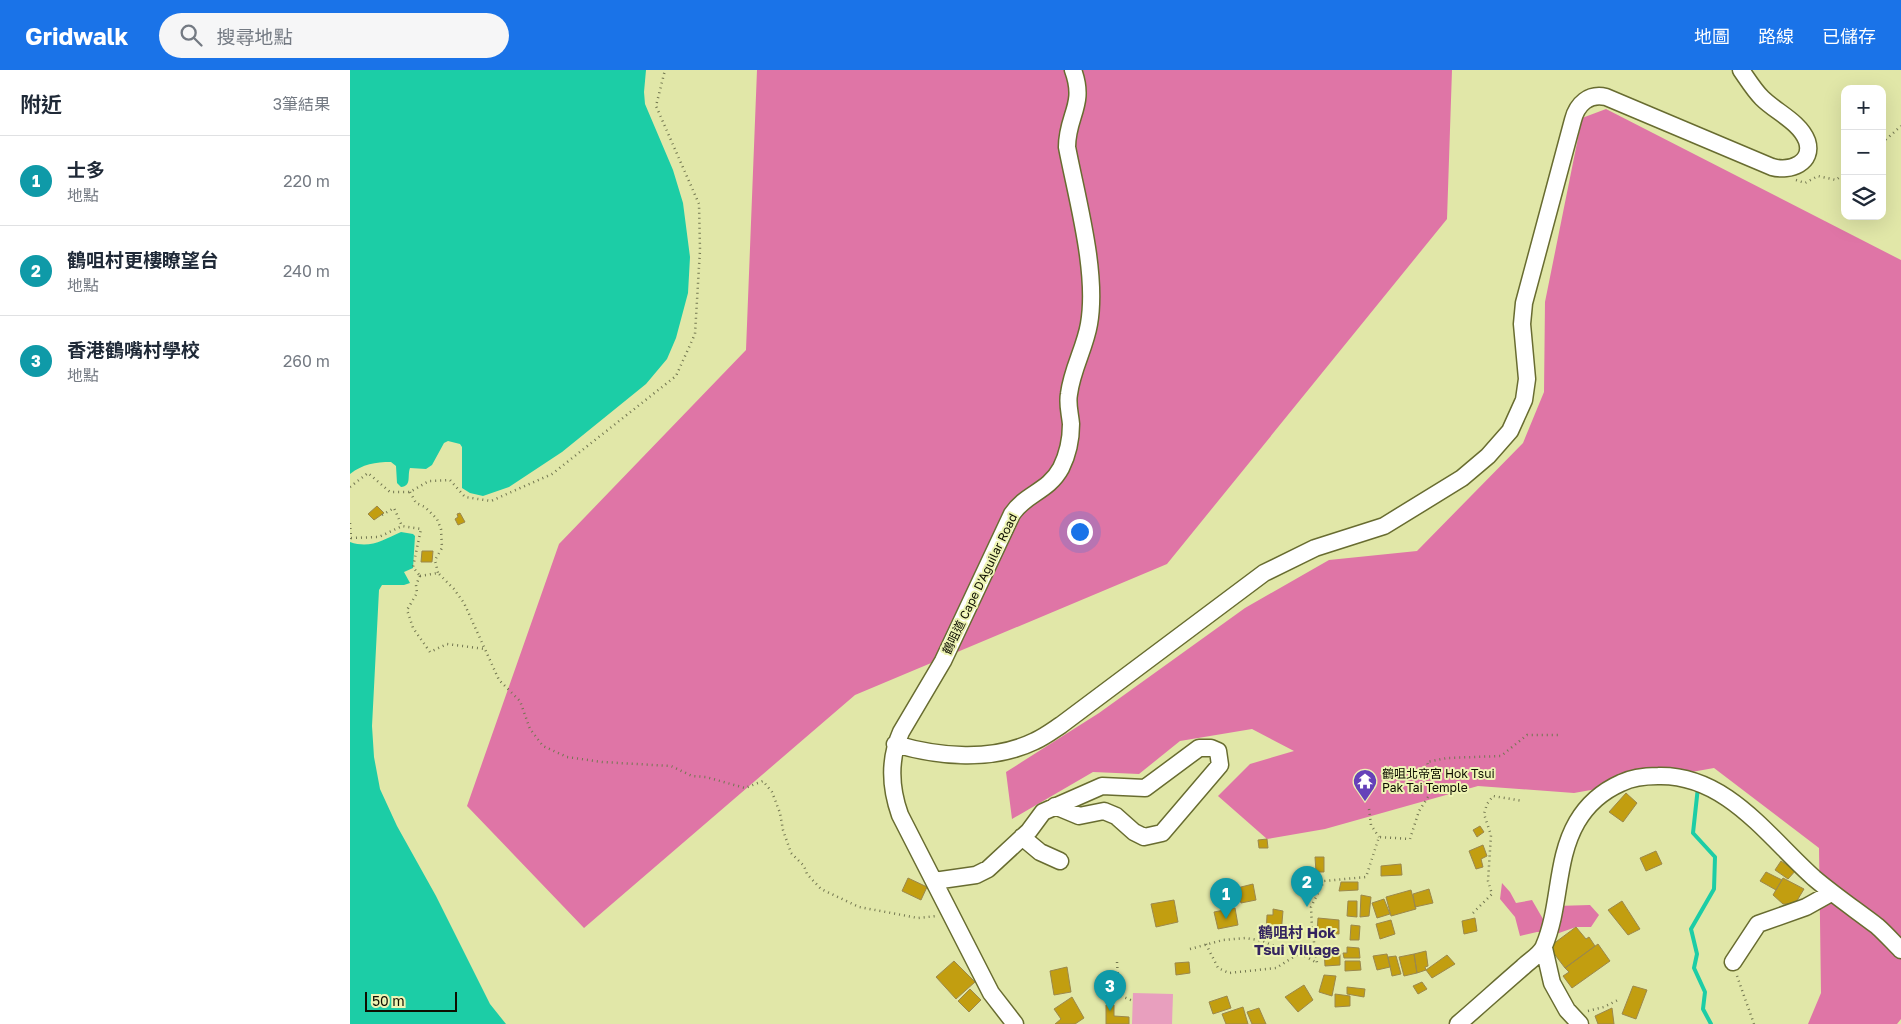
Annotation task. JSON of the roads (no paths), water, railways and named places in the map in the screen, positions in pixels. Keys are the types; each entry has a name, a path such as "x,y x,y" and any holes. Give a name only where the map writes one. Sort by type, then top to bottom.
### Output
{"street":[{"name":"鶴咀道 Cape D'Aguilar Road","path":"1015,1024 991,993 903,821 894,798 892,773 896,744 901,732 943,660 1012,514 1021,502 1052,481 1066,458 1070,441 1071,423 1068,402 1070,387 1076,362 1087,333 1091,302 1088,258 1067,147 1067,133 1078,101 1078,87 1072,70"},
{"path":"896,744 915,750 944,754 982,755 1015,749 1035,741 1061,725 1264,573 1315,548 1384,526 1462,478 1488,456 1510,431 1524,400 1526,379 1522,324 1524,303 1576,110 1584,101 1593,97 1606,97 1772,167 1789,169 1800,164 1808,152 1806,140 1796,126 1761,97 1741,70"},
{"path":"934,881 970,876 984,871 1029,831 1043,812 1055,806 1102,786 1145,788 1199,748 1211,748 1218,751 1220,765 1162,833 1144,837 1134,832 1116,816 1104,810 1079,816 1055,806"},
{"path":"1576,1019 1567,1010 1552,983 1544,948 1555,911 1566,850 1573,828 1585,810 1599,796 1618,784 1635,778 1681,777 1699,782 1722,794 1754,819 1831,893 1878,927 1901,950"},
{"path":"1022,837 1040,852 1060,861"},
{"path":"1733,962 1758,924 1806,907 1831,893"},
{"path":"1458,1024 1544,948"}],"water":[{"path":"350,70 646,70 645,104 673,170 683,203 690,257 688,293 676,338 667,359 646,384 562,452 509,487 483,496 470,493 462,488 462,447 460,444 448,441 444,443 432,465 426,469 410,468 407,485 401,487 397,483 396,466 391,462 369,464 350,474"},
{"path":"401,532 415,536 413,568 404,572 410,583 404,585 382,585 379,590 372,726 374,757 380,789 397,826 436,896 490,1004 506,1024 350,1024 350,542 364,545 370,544 382,541"}],"waterway":[{"path":"1698,787 1693,833 1715,857 1714,889 1691,929 1697,954 1694,968 1705,992 1703,1009 1711,1024"}],"place":[{"name":"鶴咀北帝宮 Hok Tsui Pak Tai Temple","path":"1365,802"},
{"name":"鶴咀村更樓瞭望台","path":"1307,907"},
{"name":"士多","path":"1226,919"},
{"name":"香港鶴嘴村學校","path":"1110,1011"}],"district":[{"name":"鶴咀村 Hok Tsui Village","path":"1297,942"}]}
